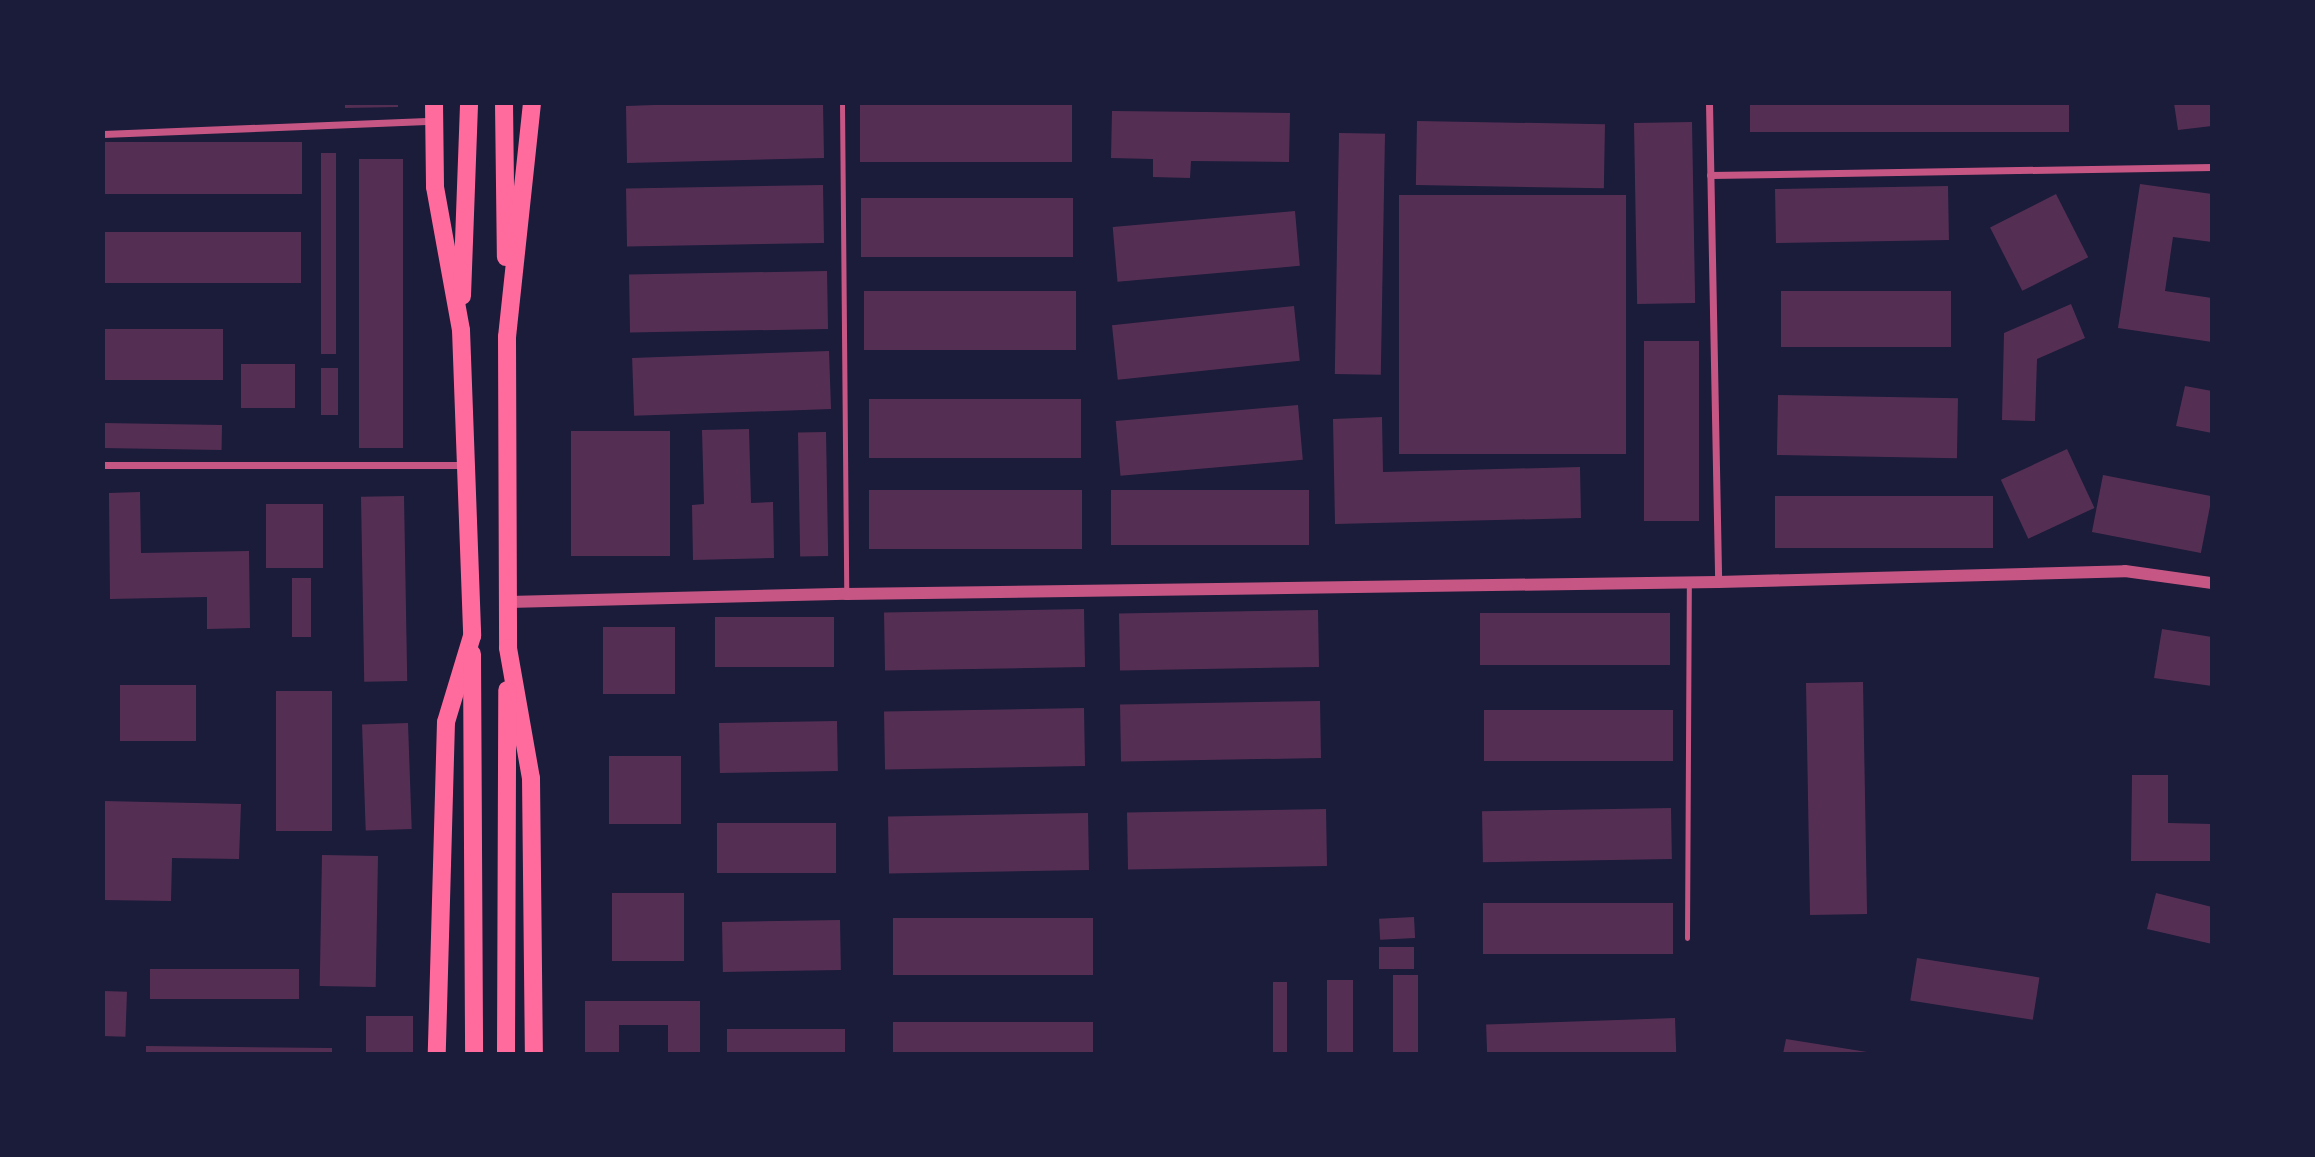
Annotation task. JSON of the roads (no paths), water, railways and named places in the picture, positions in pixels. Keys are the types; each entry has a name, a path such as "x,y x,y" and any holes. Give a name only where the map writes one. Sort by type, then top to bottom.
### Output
{"main road":[{"path":"504,103 508,602 506,1054"},
{"path":"507,338 532,103"},
{"path":"469,104 461,330 472,636 474,1054"},
{"path":"433,112 435,187 461,330"},
{"path":"437,1054 446,722 472,636"},
{"path":"508,649 531,778 534,1054"}],"street":[{"path":"1709,103 1718,582"},
{"path":"103,134 433,112"},
{"path":"1710,175 2212,167"},
{"path":"103,465 466,465"},
{"path":"508,602 846,594 1718,582 2124,571 2212,583"}],"lane":[{"path":"842,103 846,594"},
{"path":"1687,938 1689,582"}]}
